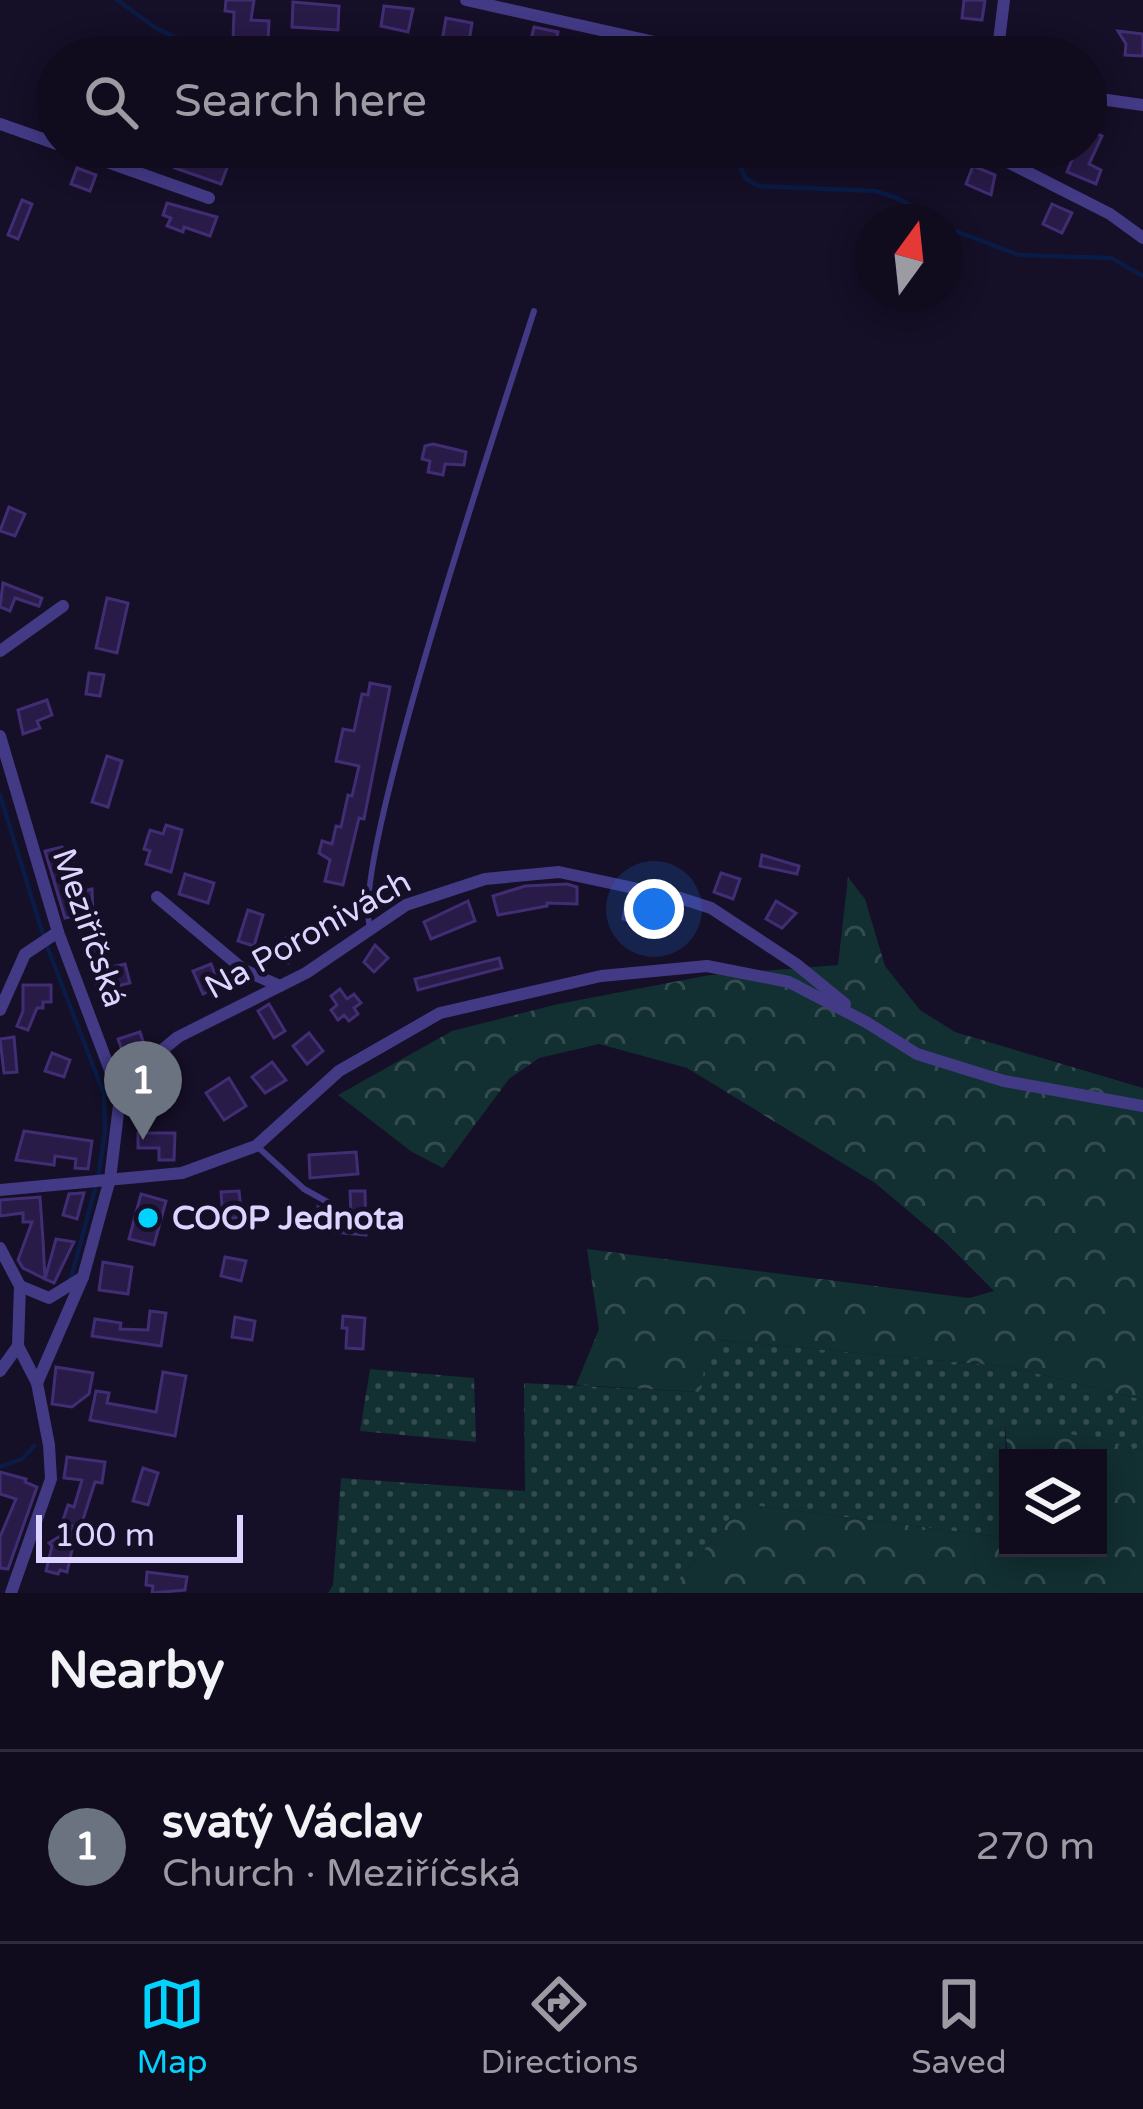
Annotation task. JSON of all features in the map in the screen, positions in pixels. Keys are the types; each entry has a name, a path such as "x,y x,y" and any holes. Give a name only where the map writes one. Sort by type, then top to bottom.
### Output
{"street":[{"path":"466,0 628,36"},
{"path":"1000,36 1004,0"},
{"path":"1107,100 1143,105"},
{"path":"0,124 36,137"},
{"path":"123,168 208,198"},
{"path":"1019,168 1110,214 1143,238"},
{"path":"0,651 62,606"},
{"name":"Meziříčská","path":"0,736 55,934 120,1097 82,1277 37,1383"},
{"name":"Na Poronivách","path":"120,1097 178,1037 307,973 406,904 485,879 559,872 711,908 796,964 866,1022"},
{"path":"157,897 244,970 280,986"},
{"path":"0,1010 25,954 55,934"},
{"path":"0,1190 182,1173 256,1146 339,1071 440,1013 601,976 706,966 789,982 917,1054 1004,1081 1143,1106"},
{"path":"0,1248 20,1286 18,1346 37,1383 51,1479 11,1593"},
{"path":"20,1286 49,1298 82,1277"},
{"path":"0,1371 18,1346"}],"lane":[{"path":"370,929 364,916 378,839 430,634 534,311"},
{"path":"256,1146 304,1189 333,1205"}],"green space":[{"path":"848,877 865,899 885,966 920,1010 955,1032 1143,1088 1143,1400 1011,1367 708,1339 701,1392 576,1385 599,1329 587,1249 969,1298 994,1291 875,1183 687,1068 599,1044 539,1058 509,1079 443,1168 412,1152 338,1095 452,1031 558,1004 710,975 838,965"},
{"path":"707,1339 1011,1367 1143,1400 1143,1451 1106,1440 1005,1425 1006,1449 999,1449 999,1537 751,1505 733,1516 667,1593 328,1593 333,1585 341,1478 525,1491 524,1383 700,1392"},
{"path":"370,1369 474,1378 476,1442 360,1431"},
{"path":"1005,1424 1106,1440 1143,1451 1143,1593 667,1593 732,1512 751,1505 999,1537 999,1557 1107,1557 1107,1449 1007,1449"}],"building":[{"path":"226,0 254,0 251,20 269,21 268,36 233,36 234,12 225,11"},
{"path":"964,0 985,0 982,20 962,18"},
{"path":"293,2 339,6 338,30 292,27"},
{"path":"384,6 413,9 408,32 381,26"},
{"path":"446,18 472,23 470,36 443,36"},
{"path":"534,27 558,32 557,36 532,36"},
{"path":"1118,31 1143,34 1143,56 1125,55 1126,44"},
{"path":"77,168 96,175 90,191 71,184"},
{"path":"175,168 227,168 221,184"},
{"path":"972,168 995,175 991,195 966,184"},
{"path":"1069,168 1101,170 1096,184 1067,172"},
{"path":"22,200 32,204 18,239 8,235"},
{"path":"167,203 217,217 210,236 167,226 171,218 163,215"},
{"path":"1052,204 1072,213 1062,233 1043,224"},
{"path":"425,446 466,452 464,465 445,464 443,475 428,472 430,461 422,459"},
{"path":"9,507 25,514 15,536 0,531"},
{"path":"3,583 42,598 39,606 15,598 10,611 0,607"},
{"path":"107,598 128,603 117,653 96,648"},
{"path":"89,673 104,675 100,696 86,694"},
{"path":"370,683 390,687 364,819 359,818 343,885 325,881 330,860 319,853 322,841 332,844 348,795 352,796 359,766 336,761 343,729 354,731 362,694 368,695"},
{"path":"47,700 52,715 37,721 40,728 23,734 18,710"},
{"path":"107,756 122,761 108,807 92,802"},
{"path":"166,825 182,830 171,872 146,864 150,851 144,849 150,830 163,834"},
{"path":"62,847 64,854 70,852 81,892 92,889 93,918 107,968 125,964 130,983 98,991 75,916 65,918 45,851"},
{"path":"762,855 799,866 797,874 760,866"},
{"path":"721,873 740,879 733,899 714,892"},
{"path":"185,874 214,883 208,903 179,894"},
{"path":"525,886 577,887 577,904 547,903 498,915 493,896"},
{"path":"468,901 475,921 431,939 424,922"},
{"path":"626,901 646,905 642,925 623,919"},
{"path":"776,901 796,913 782,928 766,919"},
{"path":"248,910 263,915 254,946 238,941"},
{"path":"291,933 304,946 288,963 275,949"},
{"path":"375,945 388,958 374,972 364,962"},
{"path":"499,958 502,968 418,990 415,979"},
{"path":"211,964 220,986 203,994 193,971"},
{"path":"23,985 51,985 51,1002 37,1008 28,1030 17,1026 23,1011"},
{"path":"340,989 347,999 354,994 361,1003 354,1008 358,1014 349,1021 344,1015 338,1020 331,1010 337,1005 331,996"},
{"path":"269,1004 285,1031 274,1038 258,1011"},
{"path":"140,1032 146,1050 126,1061 118,1039"},
{"path":"309,1033 323,1051 307,1064 293,1046"},
{"path":"14,1037 17,1072 4,1073 0,1039"},
{"path":"52,1053 70,1060 64,1077 45,1071"},
{"path":"170,1057 176,1062 167,1076 175,1082 152,1114 134,1101"},
{"path":"272,1062 286,1080 265,1093 252,1077"},
{"path":"229,1078 246,1106 224,1120 206,1093"},
{"path":"24,1131 92,1141 88,1169 75,1168 76,1159 55,1156 54,1165 16,1160"},
{"path":"138,1133 175,1133 174,1160 159,1160 159,1148 138,1148"},
{"path":"356,1152 358,1174 310,1178 309,1155"},
{"path":"239,1191 242,1217 223,1219 221,1192"},
{"path":"350,1191 365,1191 366,1235 310,1230 310,1213 318,1214 318,1207 329,1214 351,1215"},
{"path":"84,1193 77,1219 63,1215 69,1194"},
{"path":"141,1194 166,1201 154,1245 129,1239"},
{"path":"40,1197 45,1279 23,1268 18,1260 32,1222 23,1222 23,1213 0,1216 0,1200"},
{"path":"56,1239 74,1242 54,1283 45,1279"},
{"path":"225,1257 246,1261 241,1281 221,1276"},
{"path":"103,1262 132,1267 128,1294 99,1290"},
{"path":"150,1311 166,1313 161,1346 92,1336 95,1319 121,1323 120,1329 148,1330"},
{"path":"343,1316 365,1318 363,1349 346,1348"},
{"path":"235,1317 255,1321 252,1340 232,1337"},
{"path":"56,1367 93,1373 89,1394 72,1407 52,1404"},
{"path":"163,1372 186,1376 175,1436 90,1420 96,1391 109,1393 107,1403 156,1412"},
{"path":"67,1457 105,1462 102,1483 95,1482 77,1528 67,1572 58,1574 46,1571 49,1543 75,1527 62,1523 68,1505 74,1507 82,1480 64,1478"},
{"path":"143,1468 158,1473 148,1505 133,1501"},
{"path":"0,1472 37,1487 8,1569 0,1568 0,1537 16,1499 0,1494"},
{"path":"147,1572 187,1577 185,1590 152,1593 153,1586 146,1585"}],"waterway":[{"path":"117,0 172,36"},
{"path":"740,168 746,179 758,186 875,191 907,204"},
{"path":"963,234 1019,255 1111,258 1143,276"},
{"path":"0,795 45,941 104,1094 105,1132 98,1178 71,1278"},
{"path":"0,1467 22,1459 34,1446"}],"place":[{"name":"svatý Václav","path":"143,1140"},
{"name":"COOP Jednota","path":"148,1218"}]}
